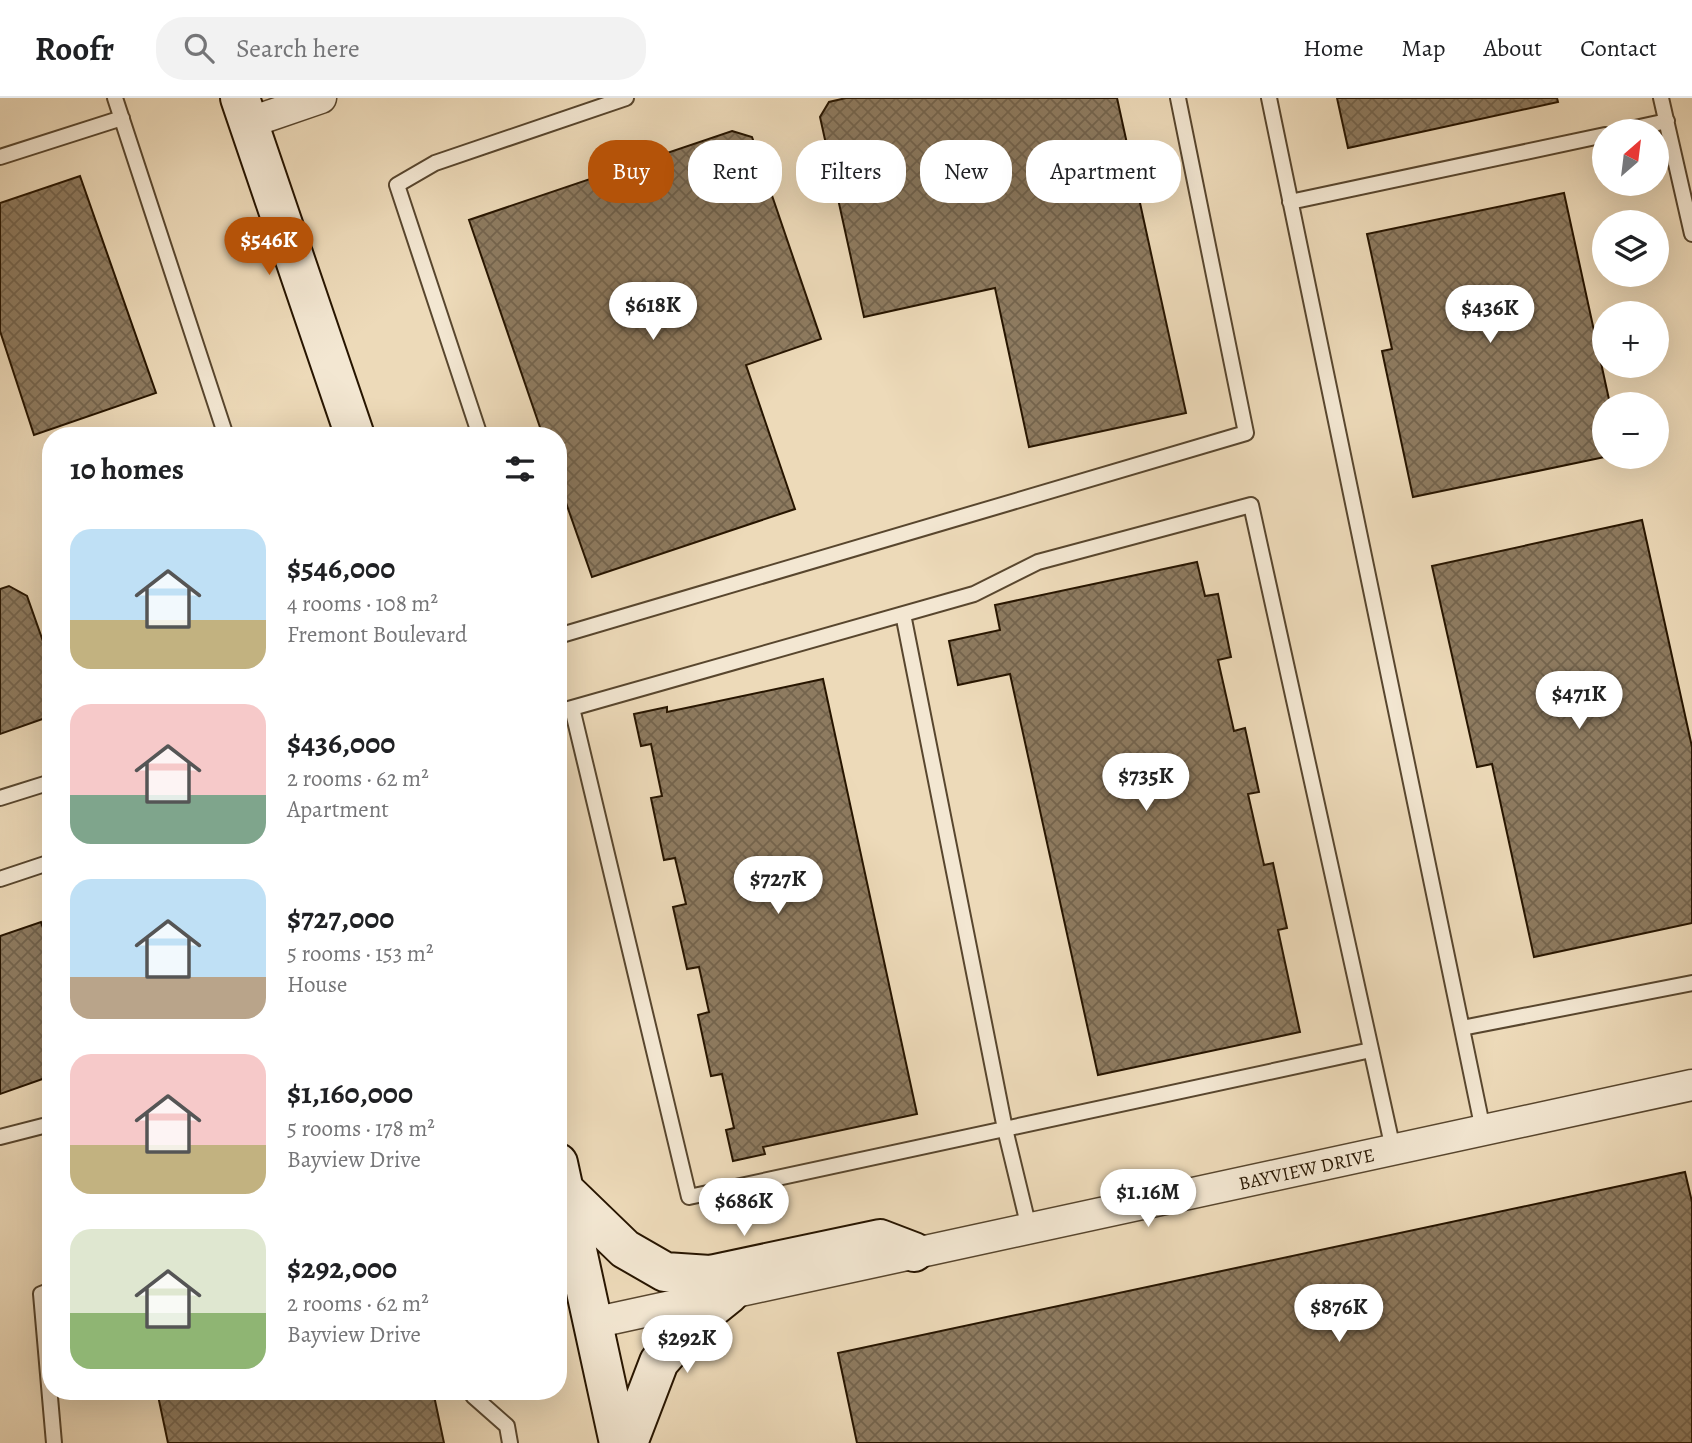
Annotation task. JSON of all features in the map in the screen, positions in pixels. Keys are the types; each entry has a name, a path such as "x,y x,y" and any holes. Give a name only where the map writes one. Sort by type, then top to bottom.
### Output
{"main road":[{"path":"244,110 352,427"},
{"path":"567,1184 625,1249 665,1272 710,1275 880,1239 914,1252"},
{"path":"567,1204 619,1443"},
{"path":"628,1443 659,1362 694,1322 729,1294"}],"street":[{"path":"244,110 321,98"},
{"name":"BAYVIEW DRIVE","path":"593,1323 1692,1084"}],"lane":[{"path":"115,98 223,427"},
{"path":"477,427 397,185 435,163 626,98"},
{"path":"567,633 1246,433 1178,98"},
{"path":"1269,98 1483,1130"},
{"path":"1661,98 1666,119"},
{"path":"0,157 122,118"},
{"path":"1670,135 1692,234"},
{"path":"1290,202 1592,138"},
{"path":"567,709 974,594 1038,562 1251,505 1393,1149"},
{"path":"903,614 1005,1129 1028,1228"},
{"path":"567,718 689,1197 1371,1050"},
{"path":"0,798 42,785"},
{"path":"0,879 42,865"},
{"path":"1462,1028 1692,983"},
{"path":"0,1137 42,1126"},
{"path":"50,1400 54,1443"},
{"path":"478,1400 507,1426 510,1443"}],"building":[{"path":"846,98 1117,98 1126,140 1026,140 1026,203 1140,203 1186,413 1029,447 995,288 864,317 839,203 906,203 906,140 825,140 820,117 829,102"},
{"path":"1337,98 1557,98 1558,102 1348,148"},
{"path":"732,131 752,137 753,140 705,140"},
{"path":"688,146 688,203 775,203 821,339 746,365 795,509 592,577 567,506 567,427 540,427 469,220 588,180 588,203 674,203 674,151"},
{"path":"80,176 156,393 57,427 42,427 42,432 34,435 0,331 0,203"},
{"path":"1564,193 1592,321 1592,378 1604,378 1607,392 1592,392 1592,460 1413,497 1382,351 1392,349 1367,234"},
{"path":"1642,520 1692,747 1692,923 1534,957 1492,764 1477,767 1432,566"},
{"path":"1197,562 1205,596 1218,594 1231,657 1218,660 1234,731 1245,728 1259,792 1248,794 1264,865 1273,863 1287,928 1278,930 1300,1032 1098,1075 1010,674 958,685 949,641 1000,630 995,605"},
{"path":"9,586 27,596 42,638 42,719 0,734 0,589"},
{"path":"823,679 917,1114 763,1147 765,1154 733,1161 726,1130 734,1128 722,1074 711,1076 698,1015 709,1012 699,967 687,969 673,907 686,904 675,858 664,860 651,798 662,796 651,744 641,746 634,714 667,707 667,712"},
{"path":"41,922 42,925 42,1079 0,1094 0,936"},
{"path":"1685,1172 1692,1202 1692,1443 857,1443 838,1353"},
{"path":"159,1400 435,1400 444,1443 168,1443"}]}
